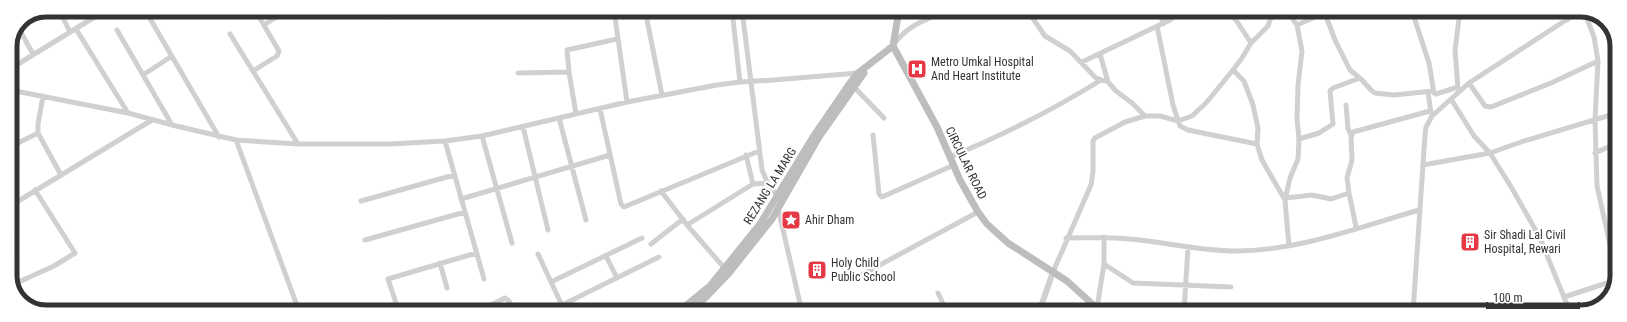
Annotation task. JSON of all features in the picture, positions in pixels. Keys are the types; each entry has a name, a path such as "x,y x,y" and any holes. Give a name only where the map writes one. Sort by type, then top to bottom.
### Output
{"main road":[{"path":"892,46 898,17"},
{"name":"REZANG LA MARG","path":"687,305 727,271 780,198 833,106 858,73 892,46"},
{"name":"CIRCULAR ROAD","path":"892,46 937,127 978,212 987,224 1008,242 1067,281 1093,305"},
{"name":"REZANG LA MARG","path":"804,158 871,63"},
{"name":"REZANG LA MARG","path":"696,305 705,298 772,219 778,207 780,198"}],"street":[{"path":"62,17 70,32"},
{"path":"17,64 95,17"},
{"path":"149,17 219,137"},
{"path":"253,71 279,54 278,49 259,17"},
{"path":"264,25 276,17"},
{"path":"615,17 628,102"},
{"path":"646,17 662,95"},
{"path":"733,17 740,82"},
{"path":"743,17 762,170 766,183 780,198"},
{"path":"892,46 912,26 932,17"},
{"path":"1032,17 1045,36 1061,45 1082,62 1094,76 1108,82"},
{"path":"1161,17 1162,24"},
{"path":"1082,62 1174,17"},
{"path":"1233,17 1251,43"},
{"path":"1041,305 1066,238 1091,185 1093,172 1093,141 1095,138 1125,122 1145,116 1160,116 1178,122 1192,116 1206,103 1233,70 1251,43 1268,26 1271,17"},
{"path":"1289,246 1285,199 1290,178 1298,159 1299,139 1297,118 1302,51 1297,25 1292,17"},
{"path":"1297,25 1314,17"},
{"path":"1326,17 1335,40 1350,70 1375,93 1394,95 1430,91 1436,94 1458,89 1571,17"},
{"path":"1413,305 1425,134 1431,113 1429,63 1414,17"},
{"path":"1351,135 1354,131 1431,113 1451,99 1458,89 1455,50 1459,17"},
{"path":"1587,18 1597,49 1598,61 1595,153 1599,198 1610,246"},
{"path":"1156,26 1180,126 1188,130 1257,144"},
{"path":"76,29 128,113"},
{"path":"117,30 172,126"},
{"path":"21,32 33,54"},
{"path":"230,34 298,144"},
{"path":"576,114 569,72 568,49 617,39"},
{"path":"1100,54 1108,82 1116,91 1132,103 1145,116"},
{"path":"143,75 172,56"},
{"path":"1469,83 1485,106 1491,107 1551,83 1598,61"},
{"path":"1233,70 1244,81 1253,105 1258,128 1257,144 1262,160 1285,199"},
{"path":"518,74 569,72"},
{"path":"17,91 128,113 172,126 236,140 298,144 390,144 444,141 482,136 628,102 740,82 858,73"},
{"path":"1299,139 1319,133 1333,124 1330,91 1333,88 1360,78"},
{"path":"950,156 995,138 1031,120 1071,99 1101,80"},
{"path":"854,87 884,118"},
{"path":"43,96 38,132 61,175"},
{"path":"1451,99 1474,136 1490,153 1513,190 1540,238 1567,305"},
{"path":"1346,105 1348,129 1351,135 1352,160 1347,178 1356,228"},
{"path":"600,109 622,206 627,207 661,191 746,155 759,151"},
{"path":"1423,165 1490,153 1610,115"},
{"path":"559,118 586,220"},
{"path":"17,202 152,120"},
{"path":"523,127 548,230"},
{"path":"17,144 38,132"},
{"path":"482,136 512,243"},
{"path":"873,136 879,194 882,197 954,165"},
{"path":"236,140 296,305"},
{"path":"444,141 484,279"},
{"path":"1595,153 1610,146"},
{"path":"461,199 610,155"},
{"path":"746,155 753,184"},
{"path":"361,202 454,175"},
{"path":"687,225 753,184 766,183"},
{"path":"18,282 54,266 75,253 35,190"},
{"path":"661,191 687,225 727,271"},
{"path":"1285,199 1312,195 1327,200 1349,193"},
{"path":"778,207 800,305"},
{"path":"1066,238 1104,237 1131,239 1188,247 1237,251 1289,246 1419,210"},
{"path":"365,240 464,212"},
{"path":"852,280 978,212"},
{"path":"651,244 683,219"},
{"path":"1100,305 1104,264 1104,237"},
{"path":"551,282 642,238"},
{"path":"1184,305 1188,247"},
{"path":"396,305 388,279 476,253"},
{"path":"538,254 562,305 659,257"},
{"path":"606,256 617,278"},
{"path":"440,263 447,288"},
{"path":"1104,264 1133,283 1230,287"},
{"path":"1564,297 1609,282"},
{"path":"938,294 944,305"},
{"path":"491,305 505,298 511,305"}],"place":[{"name":"Metro Umkal Hospital And Heart Institute","path":"917,69"},
{"name":"Ahir Dham","path":"791,220"},
{"name":"Sir Shadi Lal Civil Hospital, Rewari","path":"1470,242"},
{"name":"Holy Child Public School","path":"817,270"}]}
